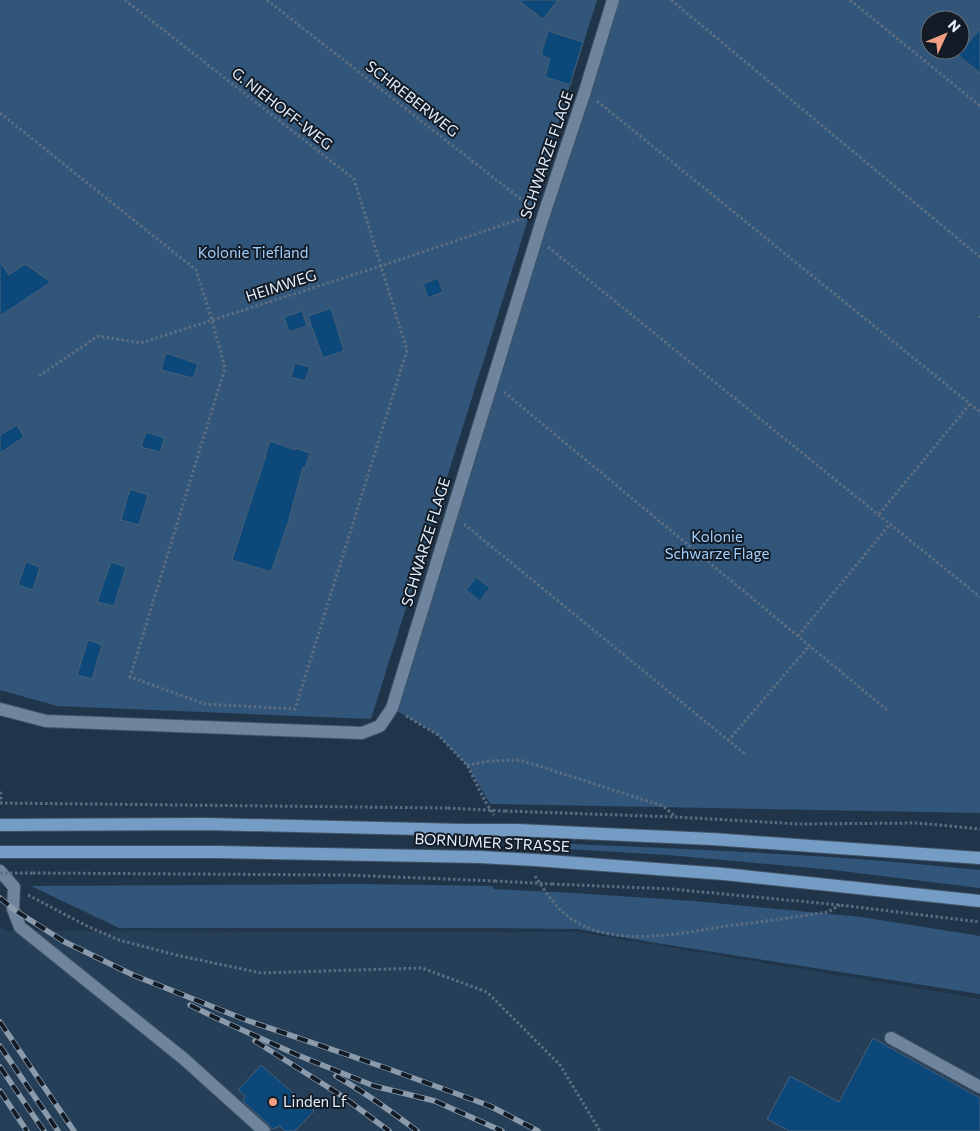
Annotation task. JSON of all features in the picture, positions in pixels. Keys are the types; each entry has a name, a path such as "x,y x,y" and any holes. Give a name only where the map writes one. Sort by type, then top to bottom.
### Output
{"main road":[{"name":"BORNUMER STRASSE","path":"0,824 206,824 516,830 712,839 980,858"},
{"name":"BORNUMER STRASSE","path":"0,852 218,852 480,857 724,874 980,901"}],"lane":[{"name":"SCHWARZE FLAGE","path":"0,709 46,721 362,734 380,726 392,708 536,238 613,0"},
{"path":"0,872 14,887 13,909 20,927 184,1059 264,1131"},
{"path":"892,1038 980,1087"}],"path":[{"name":"G. NIEHOFF-WEG","path":"124,0 354,179 407,350 295,709 205,704 130,677 225,368 212,320"},
{"name":"SCHREBERWEG","path":"267,0 543,217"},
{"path":"671,0 980,257"},
{"path":"850,0 980,106"},
{"path":"585,91 980,412"},
{"path":"0,113 196,270 212,320"},
{"name":"HEIMWEG","path":"39,376 98,336 141,343 526,218 532,208"},
{"path":"536,238 980,597"},
{"path":"492,382 888,711"},
{"path":"879,514 970,404"},
{"path":"452,514 745,754"},
{"path":"798,636 890,524"},
{"path":"728,741 810,645"},
{"path":"392,708 438,735 467,765 485,801"},
{"path":"467,765 490,761 520,760 663,806 676,817"},
{"path":"0,792 1,803 448,808 800,824 918,823 980,829"},
{"path":"0,872 345,875 671,889 840,905 980,922"},
{"path":"14,887 87,926 119,940 176,955 261,973 422,968 487,992 560,1065 600,1131"},
{"path":"544,889 562,912 578,924 597,931 621,936 649,937 828,912 840,905"}],"shaded area":[{"path":"0,925 5,931 577,932 980,999 980,1131 0,1131"}],"green space":[{"name":"Kolonie Tiefland","path":"0,0 597,0 371,719 57,706 0,690"},
{"name":"Kolonie Schwarze Flage","path":"613,0 980,0 980,813 490,804 467,765 438,735 392,708"},
{"path":"530,842 812,856 924,864 980,870 980,888 833,870 668,855 533,847"},
{"path":"359,884 492,886 494,889 694,901 861,917 980,936 980,994 578,929 119,928 31,886"}],"building":[{"path":"518,0 558,0 543,19"},
{"path":"980,29 980,73 964,60 970,60 970,41"},
{"path":"548,31 583,42 570,85 545,77 550,59 541,55"},
{"path":"0,262 9,275 25,264 51,282 0,316"},
{"path":"438,278 443,292 428,298 423,284"},
{"path":"331,308 344,351 323,358 308,316"},
{"path":"302,311 307,326 289,332 284,317"},
{"path":"166,353 198,364 193,378 161,370"},
{"path":"295,363 310,367 305,381 291,377"},
{"path":"17,425 24,437 0,453 0,435"},
{"path":"146,432 165,438 160,452 141,447"},
{"path":"270,441 310,453 305,468 303,467 288,523 271,572 232,560"},
{"path":"130,489 148,495 139,525 121,520"},
{"path":"26,562 40,567 33,590 18,585"},
{"path":"111,562 126,567 114,606 97,602"},
{"path":"476,577 490,588 480,601 466,590"},
{"path":"88,640 102,645 92,679 77,675"},
{"path":"873,1038 980,1098 980,1131 789,1131 767,1119 790,1076 839,1102"},
{"name":"Linden Lf","path":"261,1065 314,1111 295,1131 285,1131 280,1126 272,1129 243,1101 245,1096 238,1090"}],"railway":[{"path":"0,898 13,909 63,941 133,975 246,1020 490,1106 538,1131"},
{"path":"190,1005 295,1054 374,1086 435,1101 502,1131"},
{"path":"0,1022 74,1131"},
{"path":"255,1041 342,1096 389,1131"},
{"path":"0,1046 58,1131"},
{"path":"0,1067 44,1131"},
{"path":"336,1076 377,1102 417,1131"},
{"path":"0,1091 27,1131"}],"place":[{"name":"Linden Lf","path":"273,1102"}]}
